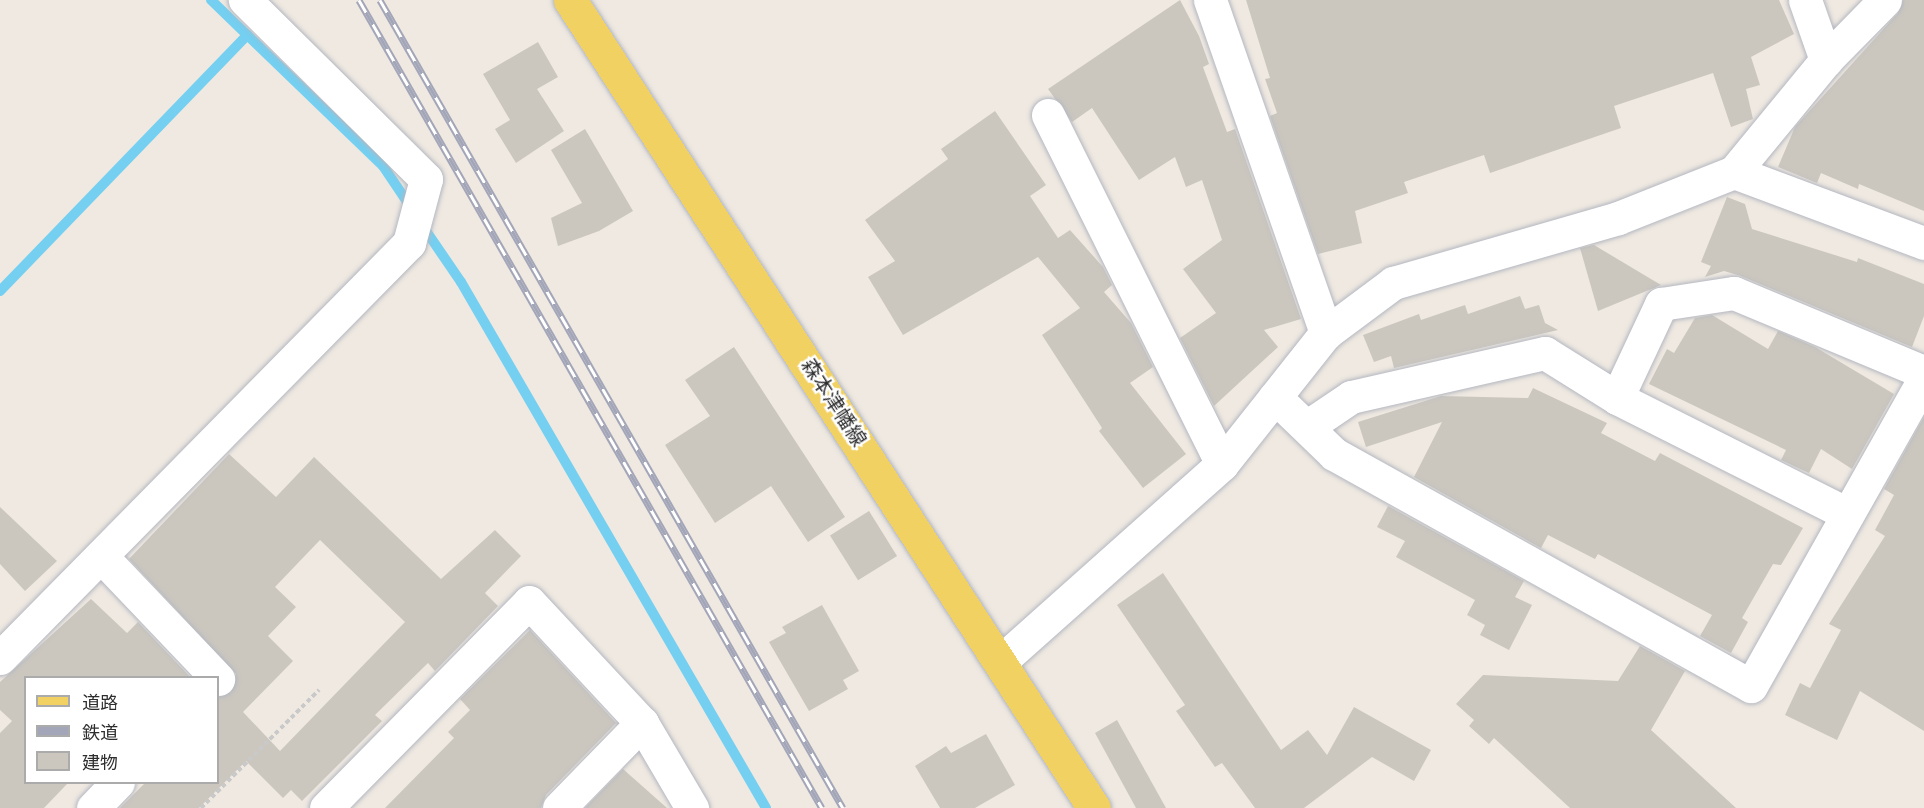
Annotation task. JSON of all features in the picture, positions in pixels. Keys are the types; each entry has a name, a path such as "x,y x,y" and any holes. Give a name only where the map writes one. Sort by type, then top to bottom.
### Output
{"main road":[{"name":"森本津幡線","path":"570,0 1001,661 1094,808"}],"street":[{"path":"4,647 101,556 409,243 426,179 244,0"},
{"path":"1210,0 1326,333"},
{"path":"1805,0 1826,60"},
{"path":"1001,661 1222,464 1326,333 1394,283 1618,218 1734,172 1826,60 1885,0"},
{"path":"1048,115 1222,464"},
{"path":"1734,172 1924,243"},
{"path":"1617,398 1661,304 1734,293 1924,372"},
{"path":"1308,426 1351,397 1545,353 1617,398 1848,514"},
{"path":"1275,397 1308,426 1334,454 1751,686 1924,379"},
{"path":"101,556 215,676"},
{"path":"326,808 529,602 642,723 692,808"},
{"path":"559,808 642,723"},
{"path":"93,808 117,784"}],"path":[{"path":"201,808 319,690"}],"building":[{"path":"1180,0 1199,36 1209,64 1203,67 1227,132 1235,129 1301,319 1264,330 1278,347 1214,406 1180,338 1216,313 1183,269 1222,240 1202,180 1186,187 1175,157 1139,180 1092,108 1072,122 1048,89"},
{"path":"1246,0 1779,0 1794,34 1751,57 1760,85 1746,89 1753,119 1731,127 1713,73 1614,106 1621,128 1490,173 1484,155 1404,182 1408,193 1355,211 1362,243 1318,254 1270,116 1277,113 1265,79 1270,78"},
{"path":"1903,0 1924,0 1924,211 1859,184 1858,189 1821,173 1817,183 1778,167 1795,127 1898,13"},
{"path":"538,42 558,77 537,89 564,131 516,163 495,129 510,120 483,74"},
{"path":"995,111 1046,185 1030,196 1058,238 1070,230 1103,267 1112,285 1104,292 1131,323 1153,367 1130,383 1186,454 1143,488 1099,431 1102,428 1042,335 1080,308 1038,257 903,335 868,277 895,261 865,220 948,159 941,149"},
{"path":"585,129 633,211 599,231 558,246 551,218 582,203 551,150"},
{"path":"1727,197 1745,204 1752,229 1857,262 1858,258 1924,284 1924,316 1912,347 1741,276 1724,271 1705,277 1711,266 1701,262"},
{"path":"1594,245 1661,285 1598,311 1580,248"},
{"path":"1520,296 1525,309 1539,305 1545,323 1558,330 1394,368 1391,356 1374,362 1363,335 1419,314 1421,320 1465,305 1468,314"},
{"path":"1712,315 1768,349 1778,331 1815,347 1894,394 1852,469 1821,449 1809,473 1781,460 1786,450 1649,384 1667,349 1674,353 1695,318"},
{"path":"734,347 845,517 808,542 771,486 715,523 665,445 710,416 685,380"},
{"path":"1533,388 1607,423 1601,433 1655,461 1660,453 1803,528 1781,565 1773,564 1742,618 1748,622 1731,653 1700,636 1712,615 1598,554 1595,559 1548,535 1541,548 1414,477 1442,422 1366,447 1358,422 1441,396 1528,398"},
{"path":"1924,417 1924,731 1860,691 1837,740 1785,715 1800,683 1810,688 1841,630 1829,624 1885,536 1875,530 1894,495 1884,489"},
{"path":"229,454 276,497 314,457 441,579 495,530 521,556 485,593 498,606 435,671 428,663 375,715 382,721 302,801 291,790 283,798 246,761 199,808 120,808 144,784 219,784 219,697 231,692 236,674 129,559","holes":["320,540 405,622 280,751 243,712 293,661 268,636 296,607 275,587"]},
{"path":"1388,506 1524,581 1515,597 1532,605 1509,650 1480,635 1485,625 1467,615 1475,600 1396,557 1405,541 1377,527"},
{"path":"0,507 57,561 25,591 0,564"},
{"path":"869,511 897,556 858,580 830,535"},
{"path":"1163,573 1281,750 1308,730 1327,755 1354,707 1431,750 1414,781 1372,757 1304,808 1255,808 1222,763 1215,767 1176,711 1185,705 1117,605"},
{"path":"91,599 127,633 138,622 189,676 24,676 24,784 67,784 44,808 0,808 0,733 12,721 0,710 0,682"},
{"path":"822,605 859,671 843,680 848,689 809,711 769,642 786,633 782,627"},
{"path":"530,630 616,723 546,795 541,808 385,808 454,738 448,732 470,710 460,699"},
{"path":"1640,646 1685,671 1651,730 1736,808 1570,808 1494,738 1489,744 1469,726 1474,720 1456,704 1483,675 1618,681"},
{"path":"1117,720 1166,808 1136,808 1095,733"},
{"path":"986,734 1015,785 975,808 940,808 915,766 946,746 951,753"},
{"path":"623,769 667,808 585,808"}],"waterway":[{"path":"211,0 383,166 412,209"},
{"path":"0,291 247,35"},
{"path":"420,222 461,282 766,808"}],"railway":[{"path":"359,0 822,808"},
{"path":"380,0 843,808"}]}
